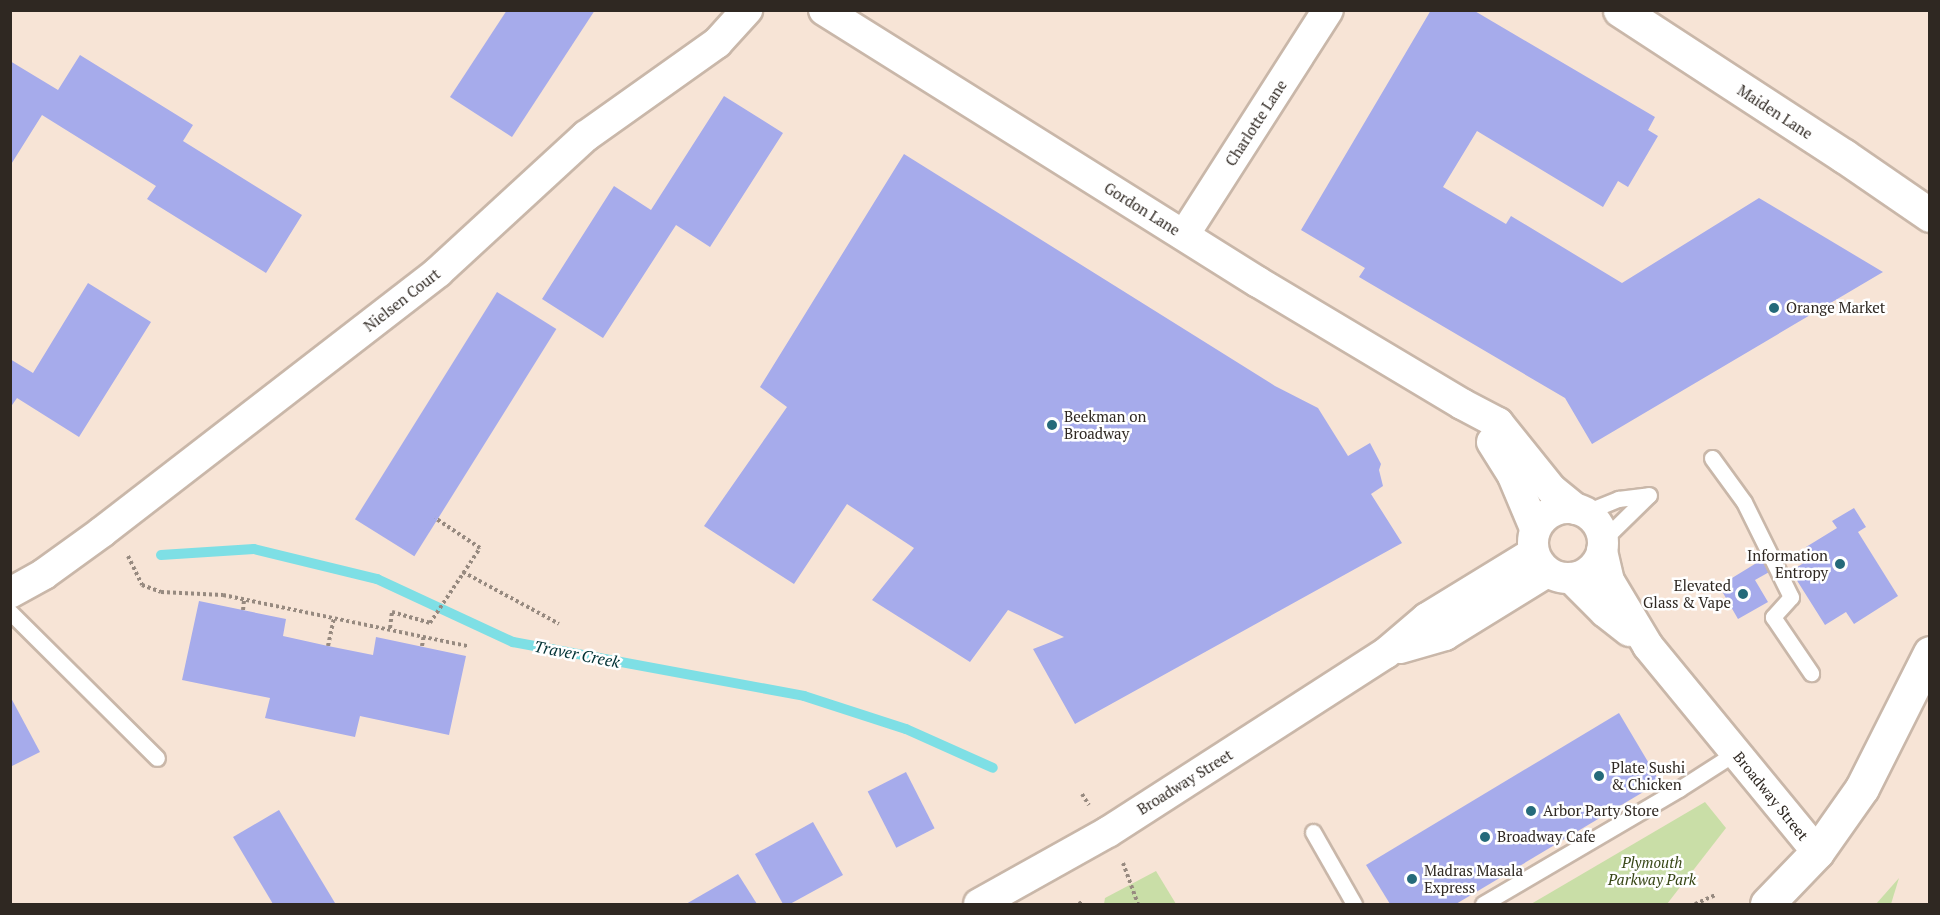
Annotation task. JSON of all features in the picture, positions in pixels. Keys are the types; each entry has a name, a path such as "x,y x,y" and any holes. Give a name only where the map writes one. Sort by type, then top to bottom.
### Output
{"main road":[{"name":"Maiden Lane","path":"1620,10 1844,156 1929,215"},
{"name":"Broadway Street","path":"1817,852 1862,788 1929,653"},
{"path":"1767,904 1817,852"}],"street":[{"name":"Nielsen Court","path":"10,592 44,574 438,272 586,136 717,44 747,10"},
{"name":"Gordon Lane","path":"824,10 1184,235 1462,404 1498,423 1551,489 1581,510"},
{"name":"Charlotte Lane","path":"1184,235 1328,10"},
{"name":"Gordon Lane","path":"1462,404 1488,436 1513,476 1547,558"},
{"path":"1563,508 1581,510 1600,529 1603,545 1591,570 1547,558 1551,511 1563,508"},
{"name":"Broadway Street","path":"1603,545 1609,581 1648,646 1817,852"},
{"name":"Broadway Street","path":"979,904 1108,832 1386,653 1445,635 1547,558 1605,612 1648,646"}],"lane":[{"path":"1712,458 1744,502 1791,597 1773,617 1811,673"},
{"path":"1581,510 1618,499 1649,495 1603,545"},
{"path":"10,612 157,758"},
{"path":"1483,904 1679,789 1735,753"},
{"path":"1313,832 1354,904"}],"path":[{"path":"390,628 392,612 430,623 480,548 435,518"},
{"path":"128,556 141,585 160,592 223,595 424,635 468,646"},
{"path":"463,572 560,624"},
{"path":"243,610 244,600"},
{"path":"328,646 334,618"},
{"path":"422,646 424,635"},
{"path":"1082,794 1090,806"},
{"path":"1123,863 1138,904"},
{"path":"1695,904 1715,895"}],"green space":[{"name":"Plymouth Parkway Park","path":"1705,802 1726,828 1667,904 1531,904"},
{"path":"1156,871 1176,904 1104,904 1105,898"},
{"path":"1899,878 1891,904 1876,904"}],"building":[{"path":"507,10 595,10 512,137 450,97"},
{"path":"1431,10 1473,10 1655,117 1648,130 1658,136 1628,187 1618,181 1603,207 1477,131 1443,187 1506,224 1511,216 1622,283 1759,198 1883,272 1592,444 1565,398 1359,277 1365,268 1301,230"},
{"path":"80,55 193,125 183,141 302,215 266,273 147,199 156,186 42,115 10,166 10,61 58,90"},
{"path":"724,96 783,133 710,247 676,225 603,338 542,299 614,186 651,210"},
{"name":"Beekman on Broadway","path":"904,154 1275,386 1318,408 1348,456 1370,443 1381,464 1379,470 1383,486 1371,494 1402,543 1075,724 1033,649 1064,637 1008,610 970,662 872,600 914,548 847,504 794,584 704,526 787,407 760,387"},
{"path":"88,283 151,322 79,437 17,398 10,408 10,359 33,373"},
{"path":"497,292 556,329 414,556 355,519"},
{"name":"Information Entropy","path":"1854,508 1866,527 1858,532 1898,596 1854,624 1846,612 1825,625 1791,571 1813,557 1806,547 1837,528 1832,521"},
{"name":"Elevated Glass & Vape","path":"1763,559 1771,571 1755,580 1768,602 1738,619 1719,586"},
{"path":"199,601 286,619 283,636 328,646 373,655 376,637 466,656 449,735 360,716 355,737 265,718 270,698 182,680"},
{"path":"10,696 40,752 10,767"},
{"path":"1619,713 1660,782 1456,904 1390,904 1366,865"},
{"path":"906,772 935,828 896,848 868,792"},
{"path":"279,810 335,903 273,904 233,837"},
{"path":"813,822 843,875 790,904 783,904 755,854"},
{"path":"738,874 757,904 686,904"}],"waterway":[{"name":"Traver Creek","path":"161,555 254,549 377,579 513,642 804,696 906,729 993,768"}],"place":[{"name":"Orange Market","path":"1774,308"},
{"name":"Beekman on Broadway","path":"1052,425"},
{"name":"Information Entropy","path":"1840,564"},
{"name":"Elevated Glass & Vape","path":"1743,594"},
{"name":"Plate Sushi & Chicken","path":"1599,776"},
{"name":"Arbor Party Store","path":"1531,811"},
{"name":"Broadway Cafe","path":"1485,837"},
{"name":"Madras Masala Express","path":"1412,879"}]}
